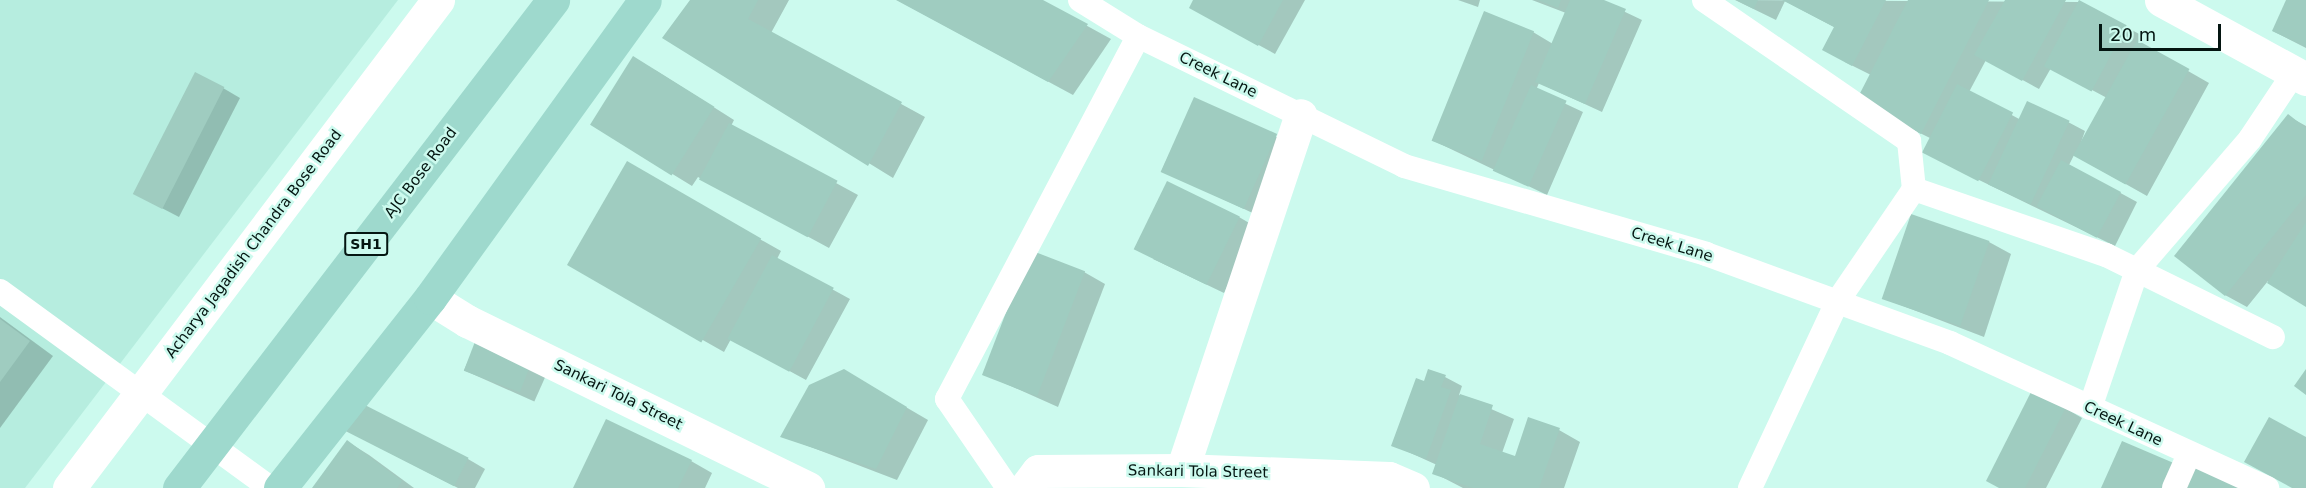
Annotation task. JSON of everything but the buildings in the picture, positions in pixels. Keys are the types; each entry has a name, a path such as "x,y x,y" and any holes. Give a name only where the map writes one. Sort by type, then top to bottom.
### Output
{"main road":[{"name":"AJC Bose Road","path":"179,488 554,0"},
{"path":"279,488 430,298 645,0"}],"street":[{"name":"Acharya Jagadish Chandra Bose Road","path":"69,488 438,0"},
{"path":"2161,0 2300,76"},
{"path":"1182,470 1301,115"},
{"name":"Sankari Tola Street","path":"430,298 808,488"},
{"name":"Sankari Tola Street","path":"1025,488 1038,471 1182,470 1389,478 1413,488"}],"lane":[{"name":"Creek Lane","path":"1080,0 1138,36 1404,166 1706,255 1950,343 2267,488"},
{"path":"1704,0 1910,141 1914,189 1837,302 1750,488"},
{"path":"1008,488 947,399 1138,36"},
{"path":"2090,408 2137,270 2250,139 2300,76"},
{"path":"1914,189 2137,270 2273,337"},
{"path":"0,291 213,444 270,488"},
{"path":"2174,488 2189,454"}],"shaded area":[{"path":"0,0 398,0 25,488 0,488"}]}
